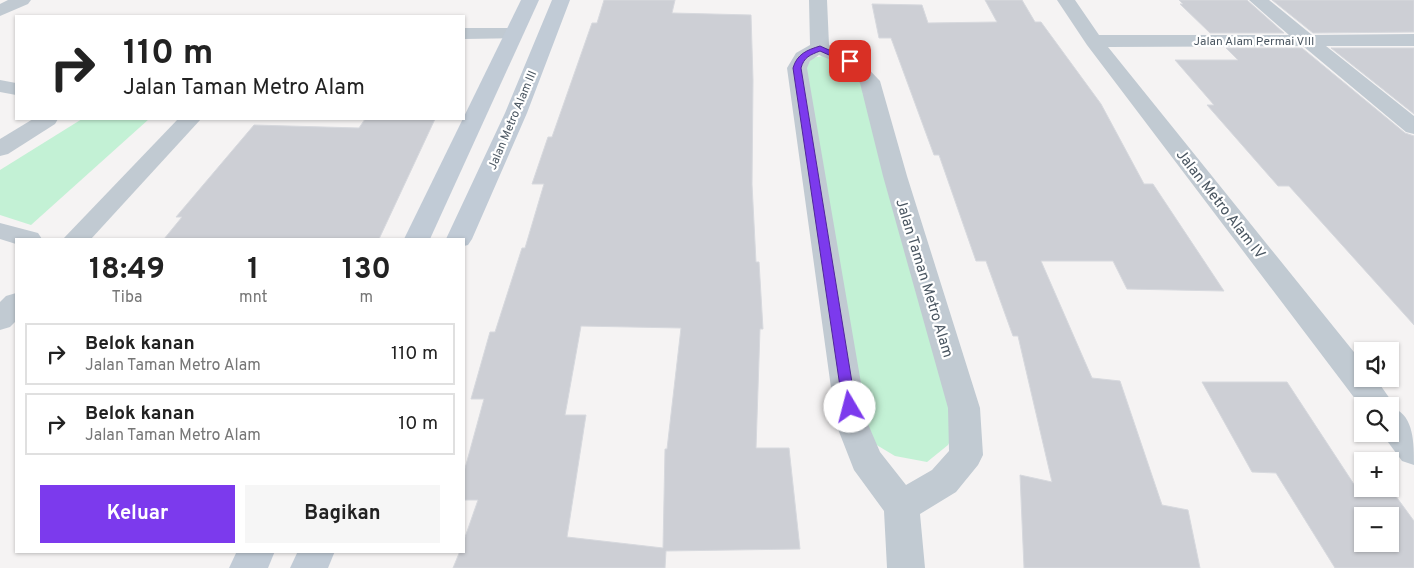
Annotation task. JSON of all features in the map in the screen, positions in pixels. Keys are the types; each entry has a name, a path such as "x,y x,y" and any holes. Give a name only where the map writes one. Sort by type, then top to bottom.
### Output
{"street":[{"path":"0,11 22,0"},
{"path":"417,238 530,0"},
{"name":"Jalan Metro Alam III","path":"459,238 516,113 561,0"},
{"path":"818,0 820,48 806,53 799,60 797,68 852,424 866,460 901,506 906,568"},
{"name":"Jalan Metro Alam IV","path":"1066,0 1094,41 1372,397"},
{"path":"1258,0 1414,127"},
{"path":"465,34 513,34"},
{"name":"Jalan Alam Permai VIII","path":"1094,41 1414,40"},
{"name":"Jalan Taman Metro Alam","path":"820,48 850,61 870,81 895,176 964,408 966,455 944,481 901,506"},
{"path":"0,86 15,89"},
{"path":"0,149 45,120"},
{"path":"77,238 189,120"},
{"path":"0,231 25,238"},
{"path":"0,320 15,304"},
{"path":"1399,432 1414,451"},
{"path":"248,568 256,553"},
{"path":"309,568 316,553"}],"green space":[{"path":"828,55 848,63 859,76 959,424 948,445 927,462 895,456 870,441 804,71 812,58"},
{"path":"80,120 148,120 31,225 0,215 0,170"}],"building":[{"path":"604,0 675,0 672,13 751,15 753,80 752,184 756,262 759,262 763,329 760,329 756,448 789,448 800,549 666,551 665,568 453,568 459,553 465,553 465,537 478,500 465,500 465,468 484,399 471,399 490,332 495,332 522,248 525,248 544,184 532,184 548,137 552,137 592,23 597,23","holes":["581,326 681,328 667,449 665,449 663,548 567,537 586,415 565,415"]},
{"path":"985,0 1022,0 1035,22 1041,22 1101,104 1144,184 1153,184 1224,291 1127,289 1113,261 1041,261 1092,378 1120,381 1162,505 1188,510 1200,568 1024,568 1020,475 1052,482 1018,336 1013,336 986,261 976,261 939,155 934,155 891,38 879,38 872,4 922,5 928,23 997,22"},
{"path":"1179,0 1247,0 1284,33 1210,33 1180,4 1183,4"},
{"path":"1272,0 1414,0 1414,32 1313,33"},
{"path":"1226,48 1302,48 1405,133 1414,136 1414,325 1289,186 1278,186 1207,105 1214,105 1175,60 1238,60"},
{"path":"1331,48 1414,48 1414,114"},
{"path":"364,120 435,120 379,238 165,238 182,217 176,217 254,125 359,128"},
{"path":"1202,382 1287,382 1354,484 1354,497 1396,497 1414,521 1414,568 1335,568 1276,473 1252,472"}],"route":[{"path":"850,61 820,48 806,53 799,60 797,68 850,407"}]}
